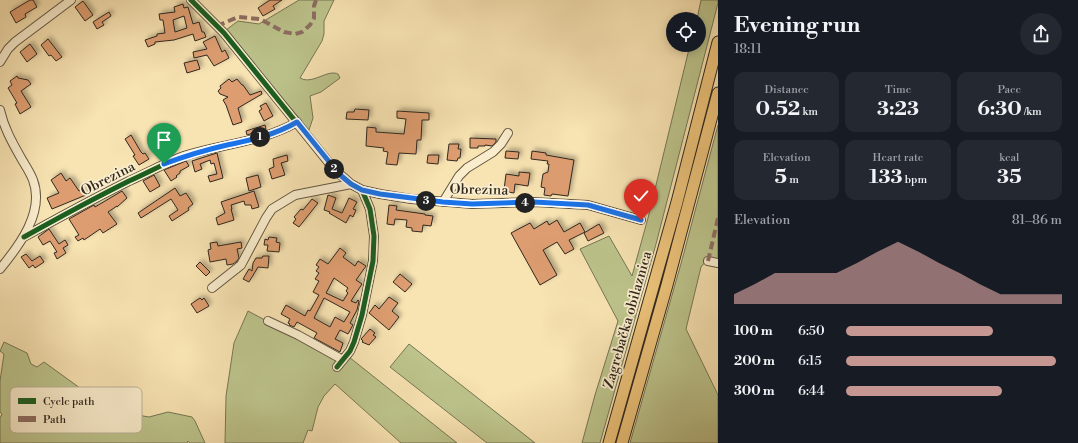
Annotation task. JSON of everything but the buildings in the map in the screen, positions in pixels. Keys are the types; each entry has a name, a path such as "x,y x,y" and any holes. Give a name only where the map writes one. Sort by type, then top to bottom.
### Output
{"highway":[{"name":"Zagrebačka obilaznica","path":"609,443 675,209 718,42"},
{"name":"Zagrebačka obilaznica","path":"622,443 667,285 718,93"}],"street":[{"path":"0,62 8,49 15,42 71,0"},
{"name":"Obrezina","path":"191,0 224,33 334,169 351,184 362,190 396,197 472,204 534,202 588,205 641,220"},
{"name":"Obrezina","path":"0,110 6,129 33,180 35,190 35,201 32,217 24,236 19,246 0,269"},
{"name":"Obrezina","path":"24,236 91,200 164,164 184,156 270,134 297,122"},
{"path":"443,202 459,176 467,168 493,152 501,144 508,133"},
{"path":"212,288 241,265 266,218 276,206 295,195 351,184"},
{"path":"337,367 350,351 357,332 373,261 373,230 370,209 362,190"},
{"path":"708,261 718,263"},
{"path":"268,321 298,335 343,360"}],"green space":[{"path":"299,0 334,0 324,21 324,34 322,41 300,78 308,80 336,73 340,78 321,92 310,96 313,118 309,130 226,30 238,21 259,24"},
{"path":"701,0 718,0 706,50 706,12 698,12"},
{"path":"688,52 705,52 656,244 600,443 582,443 618,321 580,249 609,236 632,276 648,218"},
{"path":"718,125 718,260 706,261 701,267 686,329 718,395 718,443 630,443 682,260"},
{"path":"248,311 327,353 349,357 457,443 401,443 335,384 324,396 318,407 312,431 308,430 303,443 225,443 226,396 234,343"},
{"path":"4,342 27,353 31,364 37,367 44,362 79,387 10,387 10,433 142,433 142,416 149,417 168,412 192,417 205,443 190,443 188,441 187,443 0,443 0,418 2,414 0,412 0,381 4,354 0,351"},
{"path":"409,344 535,443 487,443 390,367"}],"marked path":[{"path":"217,26 238,17 260,19 284,32 295,34 302,32 310,25 314,18 314,6 316,0"},
{"path":"708,261 718,218"}],"cycle path":[{"path":"191,0 224,33 334,169 351,184 362,190 411,199 472,204 534,202 588,205 641,220"},
{"path":"24,237 116,188 184,156 270,134 297,122"},
{"path":"337,367 350,351 354,342 362,315 373,261 374,236 370,209 362,190"}],"route":[{"path":"164,164 184,156 278,132 297,122 334,169 351,184 362,190 411,199 472,204 534,202 588,205 641,220"}]}
